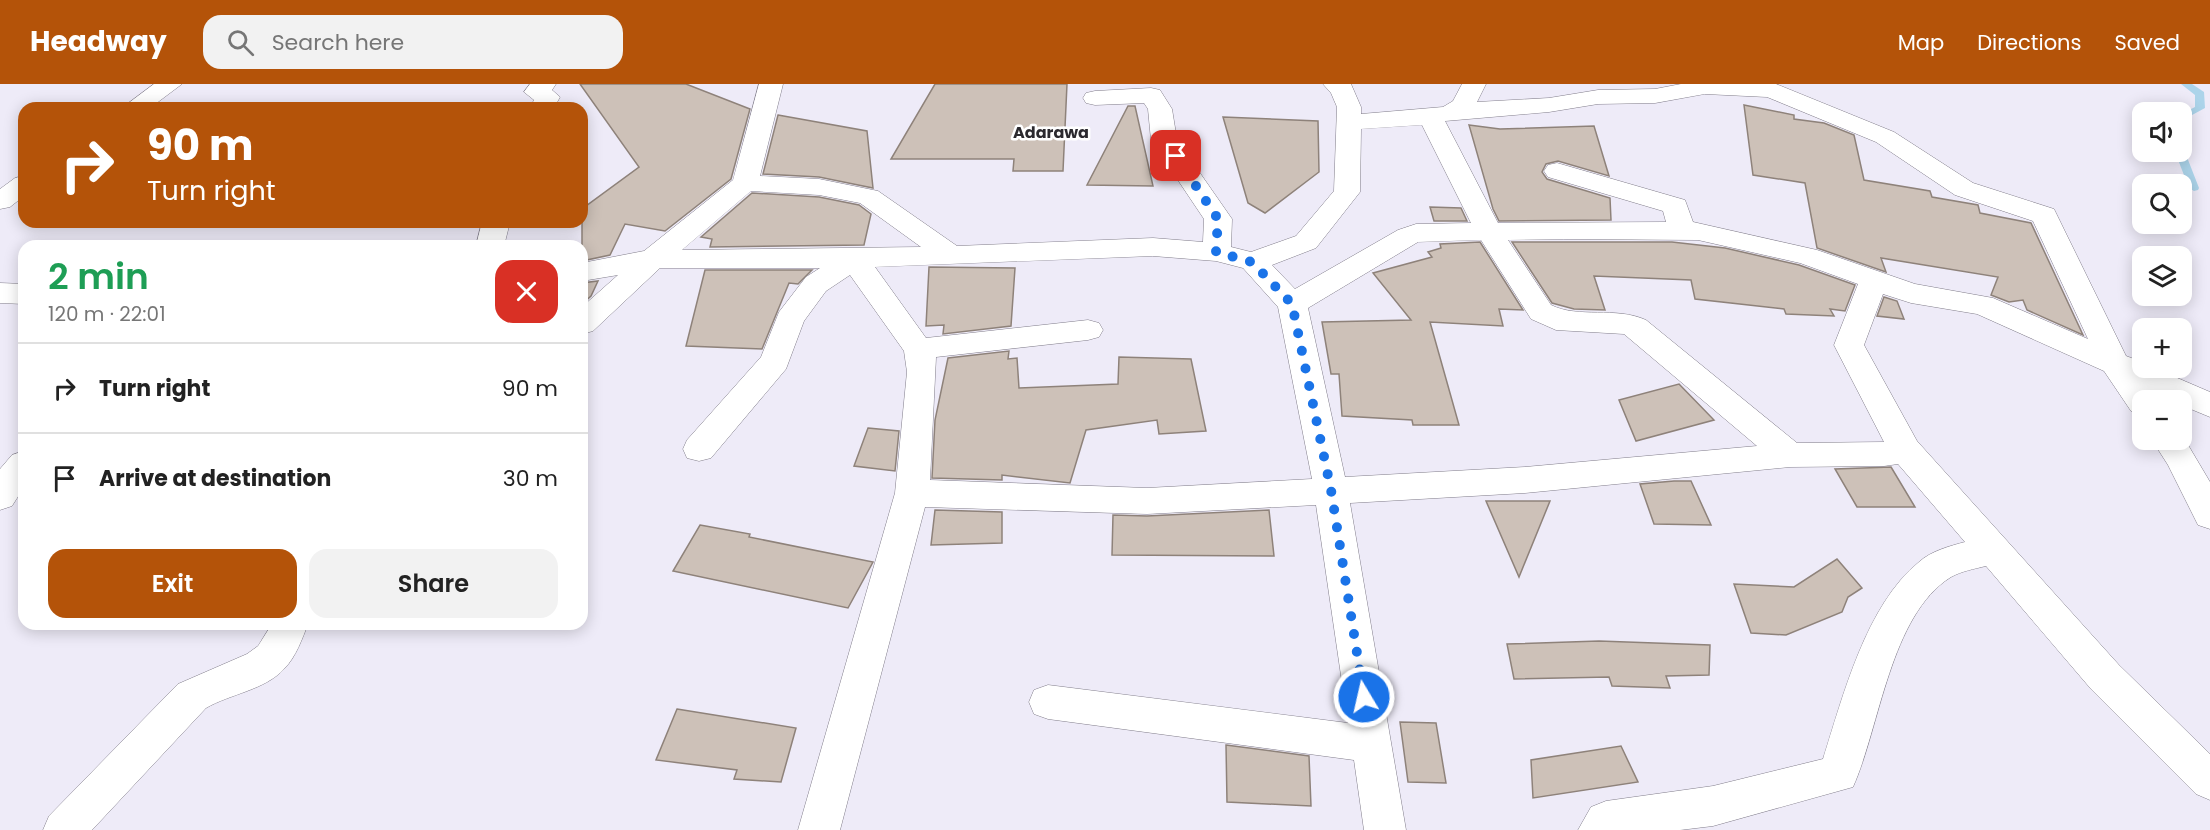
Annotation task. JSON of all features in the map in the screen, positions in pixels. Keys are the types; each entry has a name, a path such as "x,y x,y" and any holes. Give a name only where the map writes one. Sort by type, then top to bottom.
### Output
{"street":[{"path":"143,102 170,84"},
{"path":"544,84 536,92 548,97 546,102"},
{"path":"588,319 653,259 745,183 771,84"},
{"path":"1441,114 1462,105 1474,84"},
{"path":"1812,84 1827,113"},
{"path":"1252,262 1306,242 1347,192 1348,107 1340,86"},
{"path":"1348,122 1549,105 1598,97 1654,96 1706,87 1771,90 1884,137 1964,189 2044,214 2113,360 2133,390"},
{"path":"1095,98 1151,95 1160,109 1164,140 1218,219 1216,252"},
{"path":"1441,114 1490,233 1541,312 1556,320 1624,322 1635,327 1790,455"},
{"path":"1557,171 1675,206 1682,231"},
{"path":"745,183 819,187 869,197 951,255"},
{"path":"0,201 18,188"},
{"path":"1292,304 1416,233 1564,230 1698,231 1807,256 1919,294 1983,305 2113,360 2210,405"},
{"path":"588,271 653,259 854,259 1153,247 1216,252 1252,262 1378,253"},
{"path":"819,830 912,493 922,372 922,360 918,349 854,259"},
{"path":"699,449 775,361 790,319 816,284 854,259"},
{"path":"1252,262 1292,304 1331,490 1385,830"},
{"path":"1874,280 1849,345 1905,450 2105,677 2210,781"},
{"path":"0,293 18,294"},
{"path":"918,349 1088,330"},
{"path":"2113,360 2210,385"},
{"path":"912,493 1129,501 1525,480 1790,455 1884,454 1905,450"},
{"path":"2175,450 2210,515"},
{"path":"0,497 3,488 18,471"},
{"path":"1599,830 1606,821 1616,819 1720,818 1839,774 1864,692 1896,614 1930,573 1958,558 1995,550"},
{"path":"64,830 192,696 200,690 248,674 268,662 278,653 288,630"},
{"path":"1048,702 1371,744"}],"building":[{"path":"580,84 686,84 750,109 731,179 665,231 625,224 610,255 588,260 588,240 582,240 582,228 588,228 588,205 639,167"},
{"path":"935,84 1067,84 1063,171 1013,171 1014,159 891,159"},
{"path":"1744,105 1794,115 1794,119 1824,123 1854,135 1864,180 1930,191 1932,197 1978,205 1980,213 2031,223 2083,335 2027,310 2023,300 2009,302 1991,295 1998,277 1881,258 1886,272 1817,248 1805,183 1753,175"},
{"path":"1128,106 1135,106 1153,186 1087,185"},
{"path":"778,115 867,131 873,188 819,177 763,174"},
{"path":"1223,117 1318,121 1319,172 1265,213 1248,203"},
{"path":"1469,125 1500,129 1594,126 1609,176 1558,161 1546,164 1542,172 1547,179 1610,198 1611,220 1499,221 1493,209"},
{"path":"752,193 819,197 859,205 871,214 864,245 710,247 712,239 701,237"},
{"path":"1430,207 1461,208 1467,221 1434,221"},
{"path":"1480,242 1523,310 1499,309 1503,326 1430,322 1459,425 1413,425 1412,420 1342,416 1339,374 1331,374 1322,322 1411,320 1373,273 1432,257 1428,252 1441,248 1440,244"},
{"path":"1512,242 1672,242 1725,248 1799,265 1855,285 1845,311 1830,309 1834,316 1786,314 1784,309 1695,299 1691,280 1594,276 1605,310 1574,309 1552,303"},
{"path":"929,267 1015,268 1011,326 943,334 944,325 926,326"},
{"path":"705,270 812,270 798,284 789,283 762,349 686,346"},
{"path":"598,281 588,299 588,282"},
{"path":"1884,297 1897,301 1904,319 1877,316"},
{"path":"1009,351 1008,359 1017,358 1019,388 1118,384 1119,357 1191,359 1206,431 1159,434 1157,420 1086,430 1070,483 1002,475 1002,480 932,478 935,420 948,358"},
{"path":"1679,384 1714,420 1636,441 1619,400"},
{"path":"868,428 899,431 895,471 854,466"},
{"path":"1891,467 1915,507 1857,507 1835,469"},
{"path":"1691,481 1711,525 1654,524 1640,484"},
{"path":"1486,501 1550,501 1519,577"},
{"path":"935,510 1002,512 1002,543 931,545"},
{"path":"1269,510 1274,556 1112,555 1113,515 1147,516"},
{"path":"700,525 873,562 848,608 673,571"},
{"path":"1837,559 1862,588 1848,597 1842,612 1786,635 1751,633 1734,584 1794,587"},
{"path":"1599,641 1710,645 1709,675 1666,676 1670,688 1612,686 1609,677 1514,679 1507,644"},
{"path":"677,709 796,728 781,782 734,779 737,770 656,760"},
{"path":"1400,722 1436,723 1446,783 1408,782"},
{"path":"1226,745 1309,756 1311,806 1227,802"},
{"path":"1621,746 1638,782 1533,798 1531,760"}],"waterway":[{"path":"2186,84 2200,94 2200,108 2192,112"},
{"path":"2184,162 2194,188"}],"district":[{"name":"Adarawa","path":"1051,132"}],"route":[{"path":"1176,156 1218,219 1216,252 1252,262 1292,304 1331,490 1364,697"}]}
